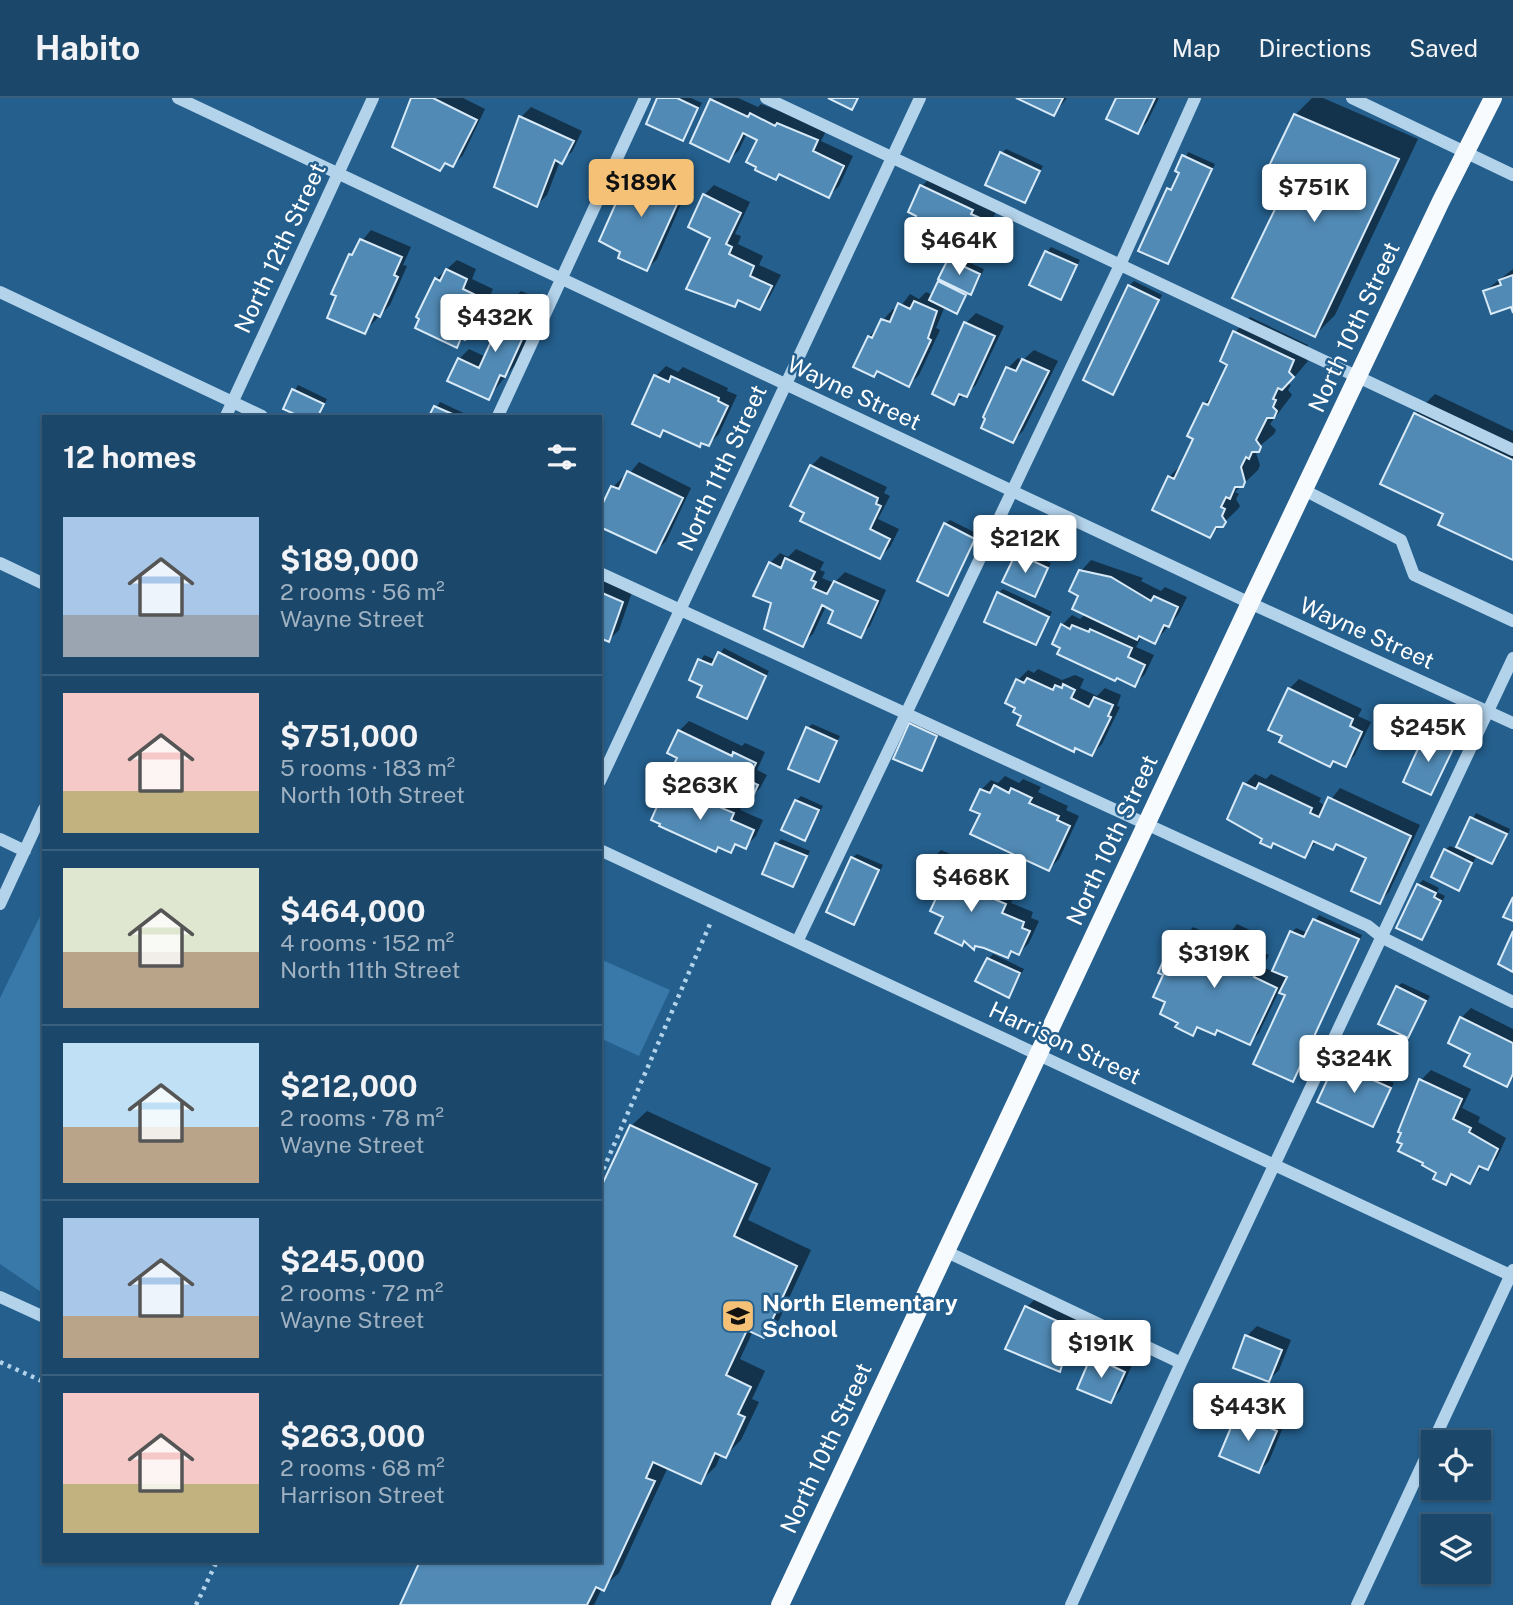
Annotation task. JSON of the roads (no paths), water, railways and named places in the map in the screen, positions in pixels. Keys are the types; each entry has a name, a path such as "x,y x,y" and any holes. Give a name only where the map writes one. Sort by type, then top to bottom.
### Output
{"main road":[{"name":"North 10th Street","path":"780,1605 945,1251 1040,1055 1144,825 1441,201 1493,98"}],"street":[{"name":"Wayne Street","path":"178,98 1250,603 1513,723"},
{"name":"North 12th Street","path":"226,415 373,98"},
{"path":"498,415 645,98"},
{"path":"765,98 1513,450"},
{"name":"North 11th Street","path":"602,778 920,98"},
{"path":"798,940 1120,265 1195,98"},
{"path":"1352,98 1513,175"},
{"path":"0,292 260,415"},
{"path":"1304,490 1401,540 1414,575 1513,621"},
{"path":"0,563 42,583"},
{"path":"602,574 1368,926 1383,939 1513,1002"},
{"path":"1071,1605 1181,1363 1383,939 1513,658"},
{"path":"0,904 42,813"},
{"path":"0,839 24,851"},
{"name":"Harrison Street","path":"602,851 798,940 1274,1166 1512,1273"},
{"path":"945,1251 1181,1363"},
{"path":"1357,1605 1512,1273"},
{"path":"0,1297 42,1316"}],"place":[{"name":"North Elementary School","path":"738,1316"}]}
